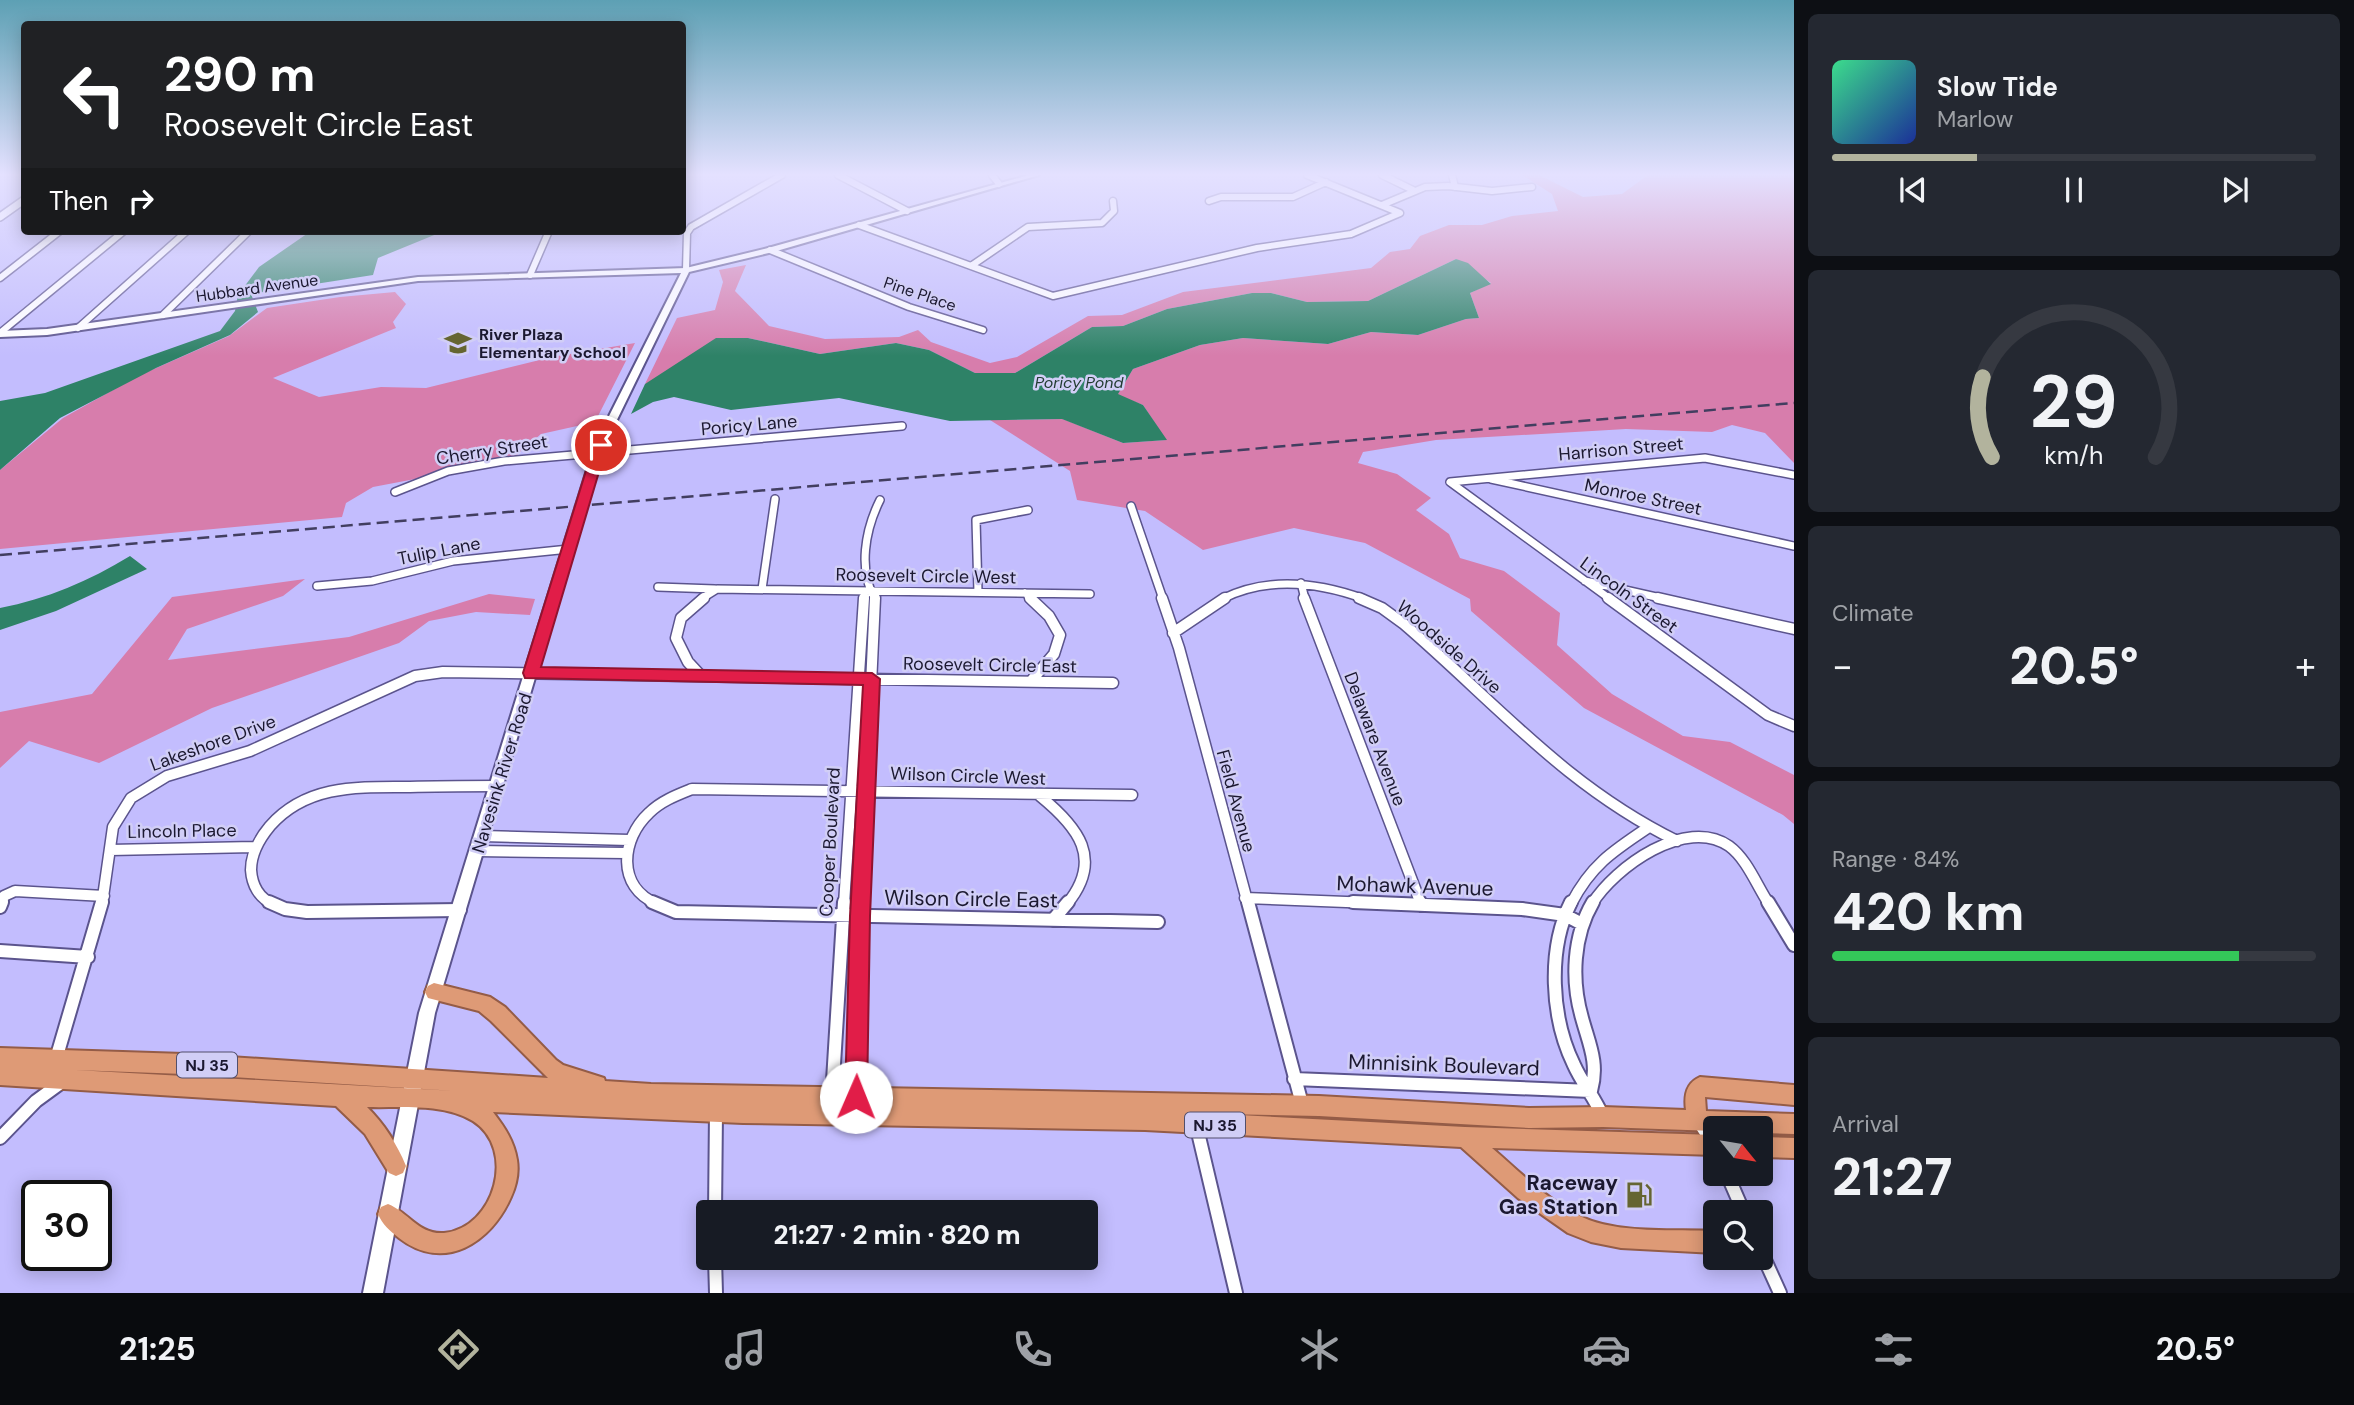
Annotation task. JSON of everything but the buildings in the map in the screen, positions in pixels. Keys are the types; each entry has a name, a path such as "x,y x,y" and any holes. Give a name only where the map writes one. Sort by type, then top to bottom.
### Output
{"highway":[{"path":"434,992 483,1003 498,1014 530,1050 558,1073 615,1091"},
{"name":"NJ 35","path":"0,1058 184,1064 556,1089 1302,1106 1529,1118 1603,1117 1794,1124"},
{"name":"NJ 35","path":"0,1075 338,1096 716,1112 1145,1120 1465,1137 1703,1146"},
{"path":"1699,1122 1694,1105 1695,1094 1700,1087 1794,1096"},
{"path":"338,1096 361,1112 373,1126 396,1166"},
{"path":"388,1214 423,1240 435,1243 454,1240 470,1233 494,1210 505,1189 510,1170 506,1148 500,1135 485,1118 450,1100"},
{"path":"1465,1137 1553,1210 1579,1227 1613,1236 1703,1241"},
{"path":"1773,1147 1794,1148"}],"main road":[{"path":"685,270 822,235"},
{"name":"Hubbard Avenue","path":"0,333 78,328 418,279 685,270"},
{"name":"Navesink River Road","path":"373,1293 413,1078 434,992 598,453 685,270"}],"street":[{"path":"0,278 54,235"},
{"path":"0,333 119,235"},
{"path":"78,328 182,235"},
{"path":"163,316 245,235"},
{"path":"530,275 547,235"},
{"path":"685,270 687,235"},
{"path":"888,235 1053,296 1257,248 1342,235"},
{"path":"971,265 1015,235"},
{"name":"Pine Place","path":"770,250 909,307 983,330"},
{"name":"Poricy Lane","path":"598,453 902,426"},
{"name":"Cherry Street","path":"396,492 413,482 457,469 598,453"},
{"name":"Harrison Street","path":"1450,482 1705,458 1794,475"},
{"name":"Monroe Street","path":"1486,477 1794,546"},
{"name":"Lincoln Street","path":"1450,482 1768,715 1794,726"},
{"path":"762,589 775,499"},
{"name":"Cooper Boulevard","path":"856,1097 860,916 876,598 869,590 867,573 870,517 880,500"},
{"name":"Field Avenue","path":"1131,506 1173,633 1302,1106"},
{"path":"978,592 976,520 1028,510"},
{"name":"Tulip Lane","path":"317,586 372,581 453,561 569,550"},
{"path":"1584,580 1794,629"},
{"name":"Woodside Drive","path":"1173,633 1206,608 1241,591 1269,584 1301,583 1349,594 1396,618 1554,762 1615,807 1677,841"},
{"name":"Delaware Avenue","path":"1301,583 1306,606 1422,905"},
{"path":"658,587 717,589"},
{"path":"701,676 679,652 676,632 686,611 717,589"},
{"name":"Roosevelt Circle West","path":"717,589 1090,594"},
{"name":"Cooper Boulevard","path":"832,1097 862,601 869,590"},
{"path":"1025,593 1053,618 1060,637 1057,653 1032,680"},
{"name":"Lakeshore Drive","path":"56,1060 104,897 113,827 123,808 141,790 167,776 250,751 415,676 443,672 531,673"},
{"name":"Roosevelt Circle East","path":"531,673 1113,683"},
{"path":"460,910 307,912 273,907 257,893 254,884 251,874 254,847 280,815 300,801 327,790 348,787 497,786"},
{"name":"Wilson Circle West","path":"629,839 646,813 664,799 692,789 851,790 1040,796 1132,795"},
{"path":"1040,796 1073,824 1085,854 1081,882 1053,919"},
{"path":"1603,1117 1591,1091 1575,1067 1558,1004 1556,954 1565,915 1578,888 1599,862 1649,827"},
{"path":"478,851 626,853 629,839 483,836"},
{"path":"1591,1091 1596,1070 1578,1004 1577,975 1582,924 1607,884 1626,866 1650,851 1677,841 1708,838 1733,849 1794,945"},
{"name":"Lincoln Place","path":"110,850 254,847"},
{"name":"Wilson Circle East","path":"626,853 626,869 643,898 664,909 700,914 1158,922"},
{"path":"0,907 4,896 10,892 104,897"},
{"name":"Mohawk Avenue","path":"1245,898 1522,909 1565,915 1582,924"},
{"path":"0,951 88,957"},
{"path":"0,1138 36,1101 70,1078"},
{"name":"Minnisink Boulevard","path":"1294,1079 1591,1091"},
{"path":"715,1200 716,1112"},
{"path":"1699,1122 1703,1128"},
{"path":"1196,1124 1236,1293"},
{"path":"715,1270 716,1293"},
{"path":"1770,1270 1780,1293"}],"shaded area":[{"path":"1794,235 1794,463 1765,433 1732,425 1712,432 1626,429 1436,440 1363,452 1358,463 1397,474 1431,498 1416,510 1449,534 1460,558 1504,571 1560,613 1557,645 1612,694 1683,736 1730,742 1794,775 1794,824 1783,815 1584,708 1471,611 1470,599 1365,543 1294,528 1203,550 1145,511 1077,500 1070,471 990,420 1063,419 1123,443 1166,440 1143,405 1117,395 1133,369 1200,345 1243,338 1328,344 1371,332 1418,335 1466,319 1479,318 1470,293 1491,283 1456,259 1368,301 1307,302 1271,293 1252,293 1167,309 1123,326 1092,327 1015,373 975,373 929,350 896,343 820,354 748,338 645,384 677,318 715,310 723,282 719,270 746,265 735,291 769,326 825,339 899,337 918,330 931,342 990,363 1017,357 1088,316 1122,315 1183,292 1371,268 1390,252 1410,249 1420,236"},
{"path":"395,292 406,304 393,322 396,328 273,378 319,397 381,387 426,388 552,357 635,343 595,422 541,434 510,461 373,487 346,503 342,517 0,549 0,470 63,418 138,376 229,336 267,308"},
{"path":"305,579 283,596 187,629 168,660 349,637 489,594 535,599 530,615 476,612 429,621 399,643 212,708 99,763 29,741 0,768 0,712 92,694 172,597"}],"water":[{"path":"305,235 433,235 378,258 373,275 251,294 258,312 230,335 156,368 60,418 0,470 0,401 45,393 220,331 235,311 238,295 259,267"},
{"name":"Poricy Pond","path":"1456,259 1468,263 1491,284 1470,293 1479,318 1466,319 1418,335 1371,332 1328,344 1243,338 1200,345 1133,369 1118,394 1143,405 1167,440 1123,443 1062,419 950,421 839,398 731,410 674,397 653,402 631,414 645,384 716,338 748,338 820,354 896,343 929,350 975,373 1015,373 1092,327 1123,326 1167,309 1252,293 1271,293 1307,302 1368,301"},
{"path":"130,556 147,569 56,611 0,630 0,608 67,588"}],"railway":[{"path":"0,555 1794,403"}],"place":[{"name":"River Plaza Elementary School","path":"458,343"},
{"name":"Raceway Gas Station","path":"1639,1195"}],"route":[{"path":"601,445 531,673 872,679 860,916 856,1097"}]}
